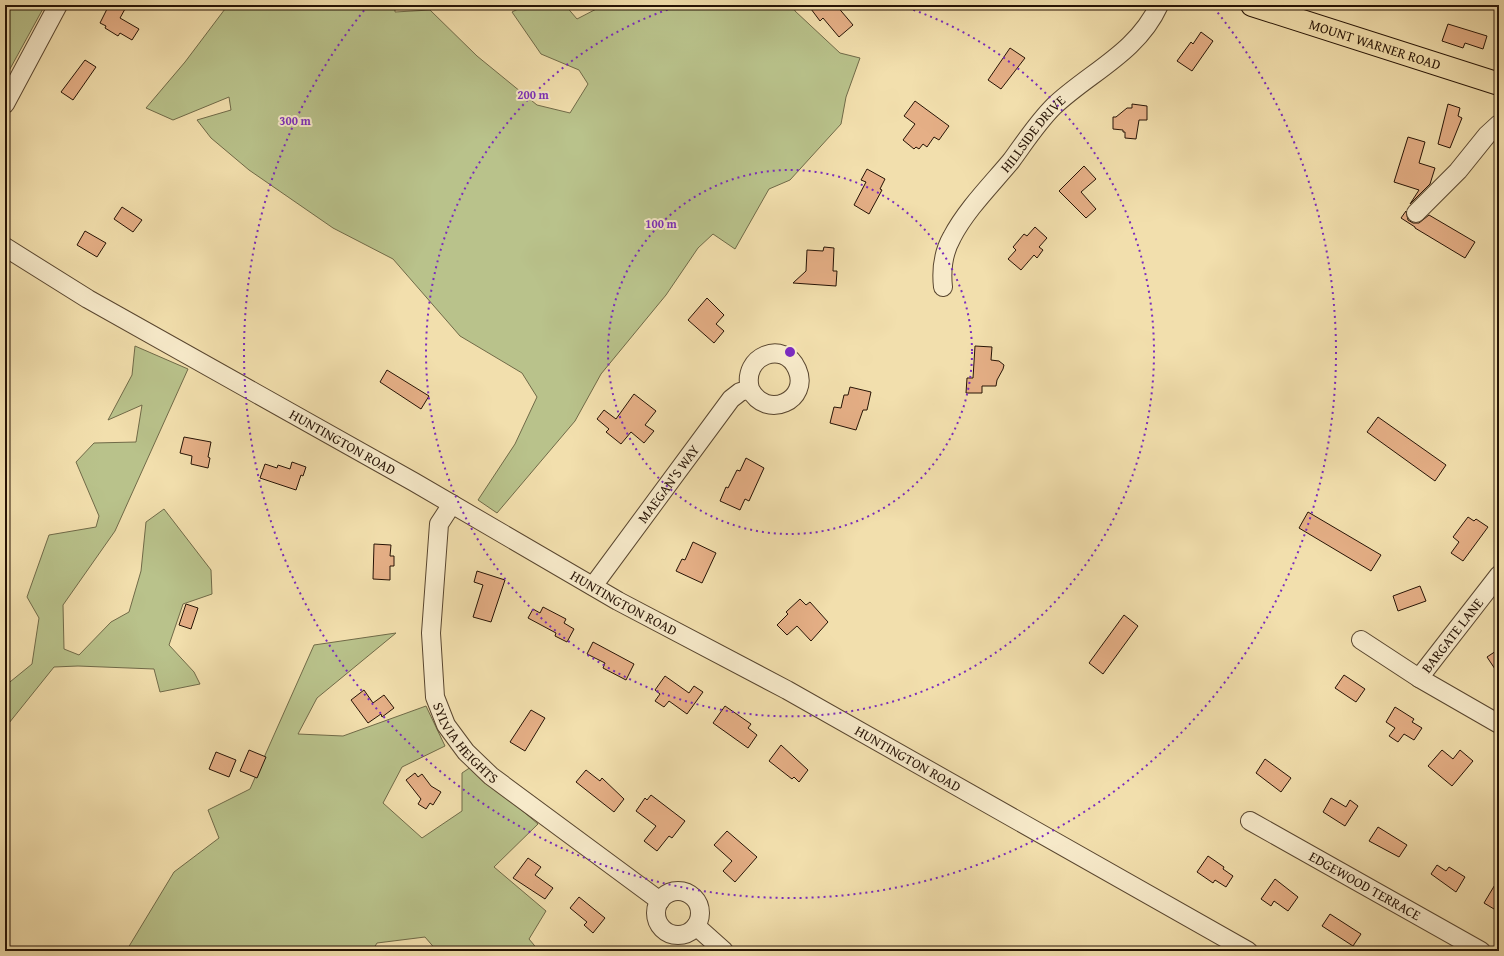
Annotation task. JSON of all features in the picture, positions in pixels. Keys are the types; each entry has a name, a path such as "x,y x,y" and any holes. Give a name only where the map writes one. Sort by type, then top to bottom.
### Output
{"main road":[{"name":"MOUNT WARNER ROAD","path":"1251,6 1499,84"}],"street":[{"path":"5,104 58,5"},
{"name":"HILLSIDE DRIVE","path":"943,287 941,273 944,256 949,243 977,201 1012,159 1036,126 1054,106 1132,45 1151,22 1159,5"},
{"path":"1416,213 1458,171 1487,135 1499,124"},
{"name":"HUNTINGTON ROAD","path":"5,247 88,299 452,504 593,586 663,625 787,690 1248,951"},
{"name":"MAEGAN'S WAY","path":"593,586 731,399 740,392 750,389"},
{"name":"SYLVIA HEIGHTS","path":"452,504 439,524 431,633 435,697 446,725 466,752 492,776 660,901"},
{"name":"BARGATE LANE","path":"1419,678 1499,575"},
{"path":"1361,640 1419,678 1499,724"},
{"name":"EDGEWOOD TERRACE","path":"1250,821 1481,951"},
{"path":"676,891 691,895 698,904 700,911 696,926 690,932 681,935 672,934 664,930 658,923 656,914 660,901 665,896 676,891"},
{"path":"696,926 724,951"}],"green space":[{"path":"5,5 45,5 5,78"},
{"path":"228,5 395,5 395,12 430,10 477,56 537,105 570,113 588,84 579,70 541,54 512,12 526,5 565,5 577,19 604,5 793,5 795,11 840,53 860,58 846,97 841,124 790,180 769,189 735,249 713,234 698,248 666,295 601,374 575,421 497,513 478,500 515,444 537,397 522,373 460,336 393,259 333,228 249,170 211,138 197,120 231,110 229,97 173,120 146,108 185,62"},
{"path":"135,346 188,369 115,531 63,605 64,649 79,655 111,622 129,612 141,571 146,522 164,509 211,570 212,594 183,604 169,645 194,672 200,684 160,692 154,669 78,666 54,667 5,728 5,686 32,664 39,618 27,597 49,535 96,527 99,516 76,462 94,443 136,442 142,405 108,420 132,375"},
{"path":"396,633 317,698 298,734 343,736 426,706 445,746 402,767 383,803 422,838 462,811 462,773 471,767 538,824 494,867 546,911 529,939 539,951 437,951 425,937 377,943 372,951 131,951 128,948 174,872 219,838 208,810 250,789 314,645"}],"building":[{"path":"109,5 118,5 125,9 120,18 139,29 132,40 120,33 118,36 100,23"},
{"path":"816,5 836,5 853,25 839,37 823,18 820,21 811,9"},
{"path":"1448,24 1487,36 1483,49 1465,43 1463,48 1442,41"},
{"path":"1201,32 1213,41 1192,71 1177,61 1191,42 1193,44"},
{"path":"1010,48 1025,58 1001,89 988,80"},
{"path":"85,60 96,67 73,100 61,92"},
{"path":"915,101 949,126 939,140 934,137 927,147 923,144 919,149 916,147 914,149 903,140 915,124 904,116"},
{"path":"1132,104 1147,106 1147,120 1139,120 1136,139 1125,138 1125,132 1123,132 1123,130 1113,129 1113,117 1116,117 1127,108 1132,108"},
{"path":"1448,104 1460,108 1458,116 1462,118 1450,148 1438,144"},
{"path":"1408,137 1425,142 1419,163 1435,168 1430,184 1410,204 1419,190 1394,182"},
{"path":"1084,166 1096,179 1081,192 1096,209 1086,218 1059,191"},
{"path":"867,169 885,179 880,189 882,190 869,214 854,205 866,182 861,180"},
{"path":"122,207 142,220 133,232 114,219"},
{"path":"1406,211 1408,220 1413,223 1419,223 1429,215 1475,242 1465,258 1401,218"},
{"path":"1035,227 1047,238 1039,247 1043,250 1037,258 1034,255 1021,270 1008,259 1016,250 1013,247 1024,234 1027,236"},
{"path":"85,231 106,243 97,257 77,245"},
{"path":"824,247 834,248 833,271 837,271 836,286 793,283 806,271 807,250 823,251"},
{"path":"707,298 724,315 716,324 724,331 714,343 688,320"},
{"path":"975,346 992,347 991,360 999,361 1004,365 997,380 996,386 982,386 982,393 966,393 967,378 973,378"},
{"path":"387,370 429,396 421,409 380,382"},
{"path":"850,387 871,392 867,410 863,410 856,430 830,423 834,407 841,408 844,395 848,395"},
{"path":"634,394 656,411 645,425 654,431 644,443 631,432 621,444 606,432 609,429 597,419 604,410 616,419"},
{"path":"1378,417 1446,465 1435,481 1367,432"},
{"path":"184,437 211,442 208,457 210,458 208,468 191,464 192,456 180,453"},
{"path":"746,458 764,468 749,501 745,499 740,510 720,501 726,487 728,488 737,470 740,471"},
{"path":"292,462 306,467 303,476 301,475 296,490 260,478 265,464 277,468 278,465 290,469"},
{"path":"1308,512 1381,555 1371,571 1299,528"},
{"path":"1468,517 1474,521 1476,519 1488,527 1463,561 1451,553 1459,542 1453,537"},
{"path":"693,542 716,553 702,583 676,571 682,559 685,560"},
{"path":"374,544 391,545 390,556 394,556 394,566 390,566 390,580 373,579"},
{"path":"477,571 505,580 491,622 473,617 483,585 474,582"},
{"path":"1420,586 1426,601 1398,611 1393,596"},
{"path":"800,599 806,605 810,602 828,622 811,641 797,626 787,635 777,625 788,614 786,612"},
{"path":"186,604 198,608 191,629 179,625"},
{"path":"543,607 566,619 564,623 574,629 567,642 555,636 556,633 528,618 533,609 540,613"},
{"path":"1124,615 1138,626 1103,674 1089,663"},
{"path":"593,642 634,664 626,680 603,668 605,663 587,654"},
{"path":"1499,649 1499,675 1487,657"},
{"path":"1344,675 1365,689 1356,702 1335,688"},
{"path":"665,676 689,693 694,686 703,692 687,714 669,701 664,707 655,701 660,694 655,690"},
{"path":"364,690 373,703 384,695 394,708 382,717 381,714 368,723 351,700"},
{"path":"725,706 751,724 748,728 757,735 748,748 713,723"},
{"path":"1395,707 1414,719 1412,722 1422,728 1414,740 1404,734 1398,742 1389,736 1395,728 1386,722"},
{"path":"531,710 545,718 525,751 510,742"},
{"path":"781,745 808,770 799,782 794,777 792,779 769,761"},
{"path":"249,750 266,757 257,778 240,771"},
{"path":"1442,750 1453,759 1460,750 1473,761 1452,786 1428,766"},
{"path":"216,752 236,760 229,777 209,769"},
{"path":"1265,759 1291,778 1281,792 1256,773"},
{"path":"586,770 600,781 602,778 624,799 614,812 576,782"},
{"path":"415,773 418,777 422,774 431,786 441,792 433,805 430,803 426,809 418,804 421,799 406,780"},
{"path":"651,795 685,821 672,838 669,836 657,851 644,841 656,826 636,811 645,798 647,800"},
{"path":"1331,798 1346,807 1350,800 1358,806 1345,826 1323,812"},
{"path":"1378,827 1407,845 1399,857 1369,841"},
{"path":"727,831 757,857 735,882 723,871 732,861 714,845"},
{"path":"1208,856 1224,867 1223,869 1233,876 1226,887 1215,880 1213,883 1197,872"},
{"path":"528,858 541,867 535,875 553,888 545,899 513,878"},
{"path":"1437,865 1446,871 1449,867 1465,877 1456,892 1431,874"},
{"path":"1499,878 1499,912 1484,903"},
{"path":"1275,879 1298,897 1288,911 1274,901 1271,906 1261,899"},
{"path":"579,897 605,918 593,933 584,925 587,922 570,908"},
{"path":"1330,914 1361,934 1353,946 1322,926"}]}
